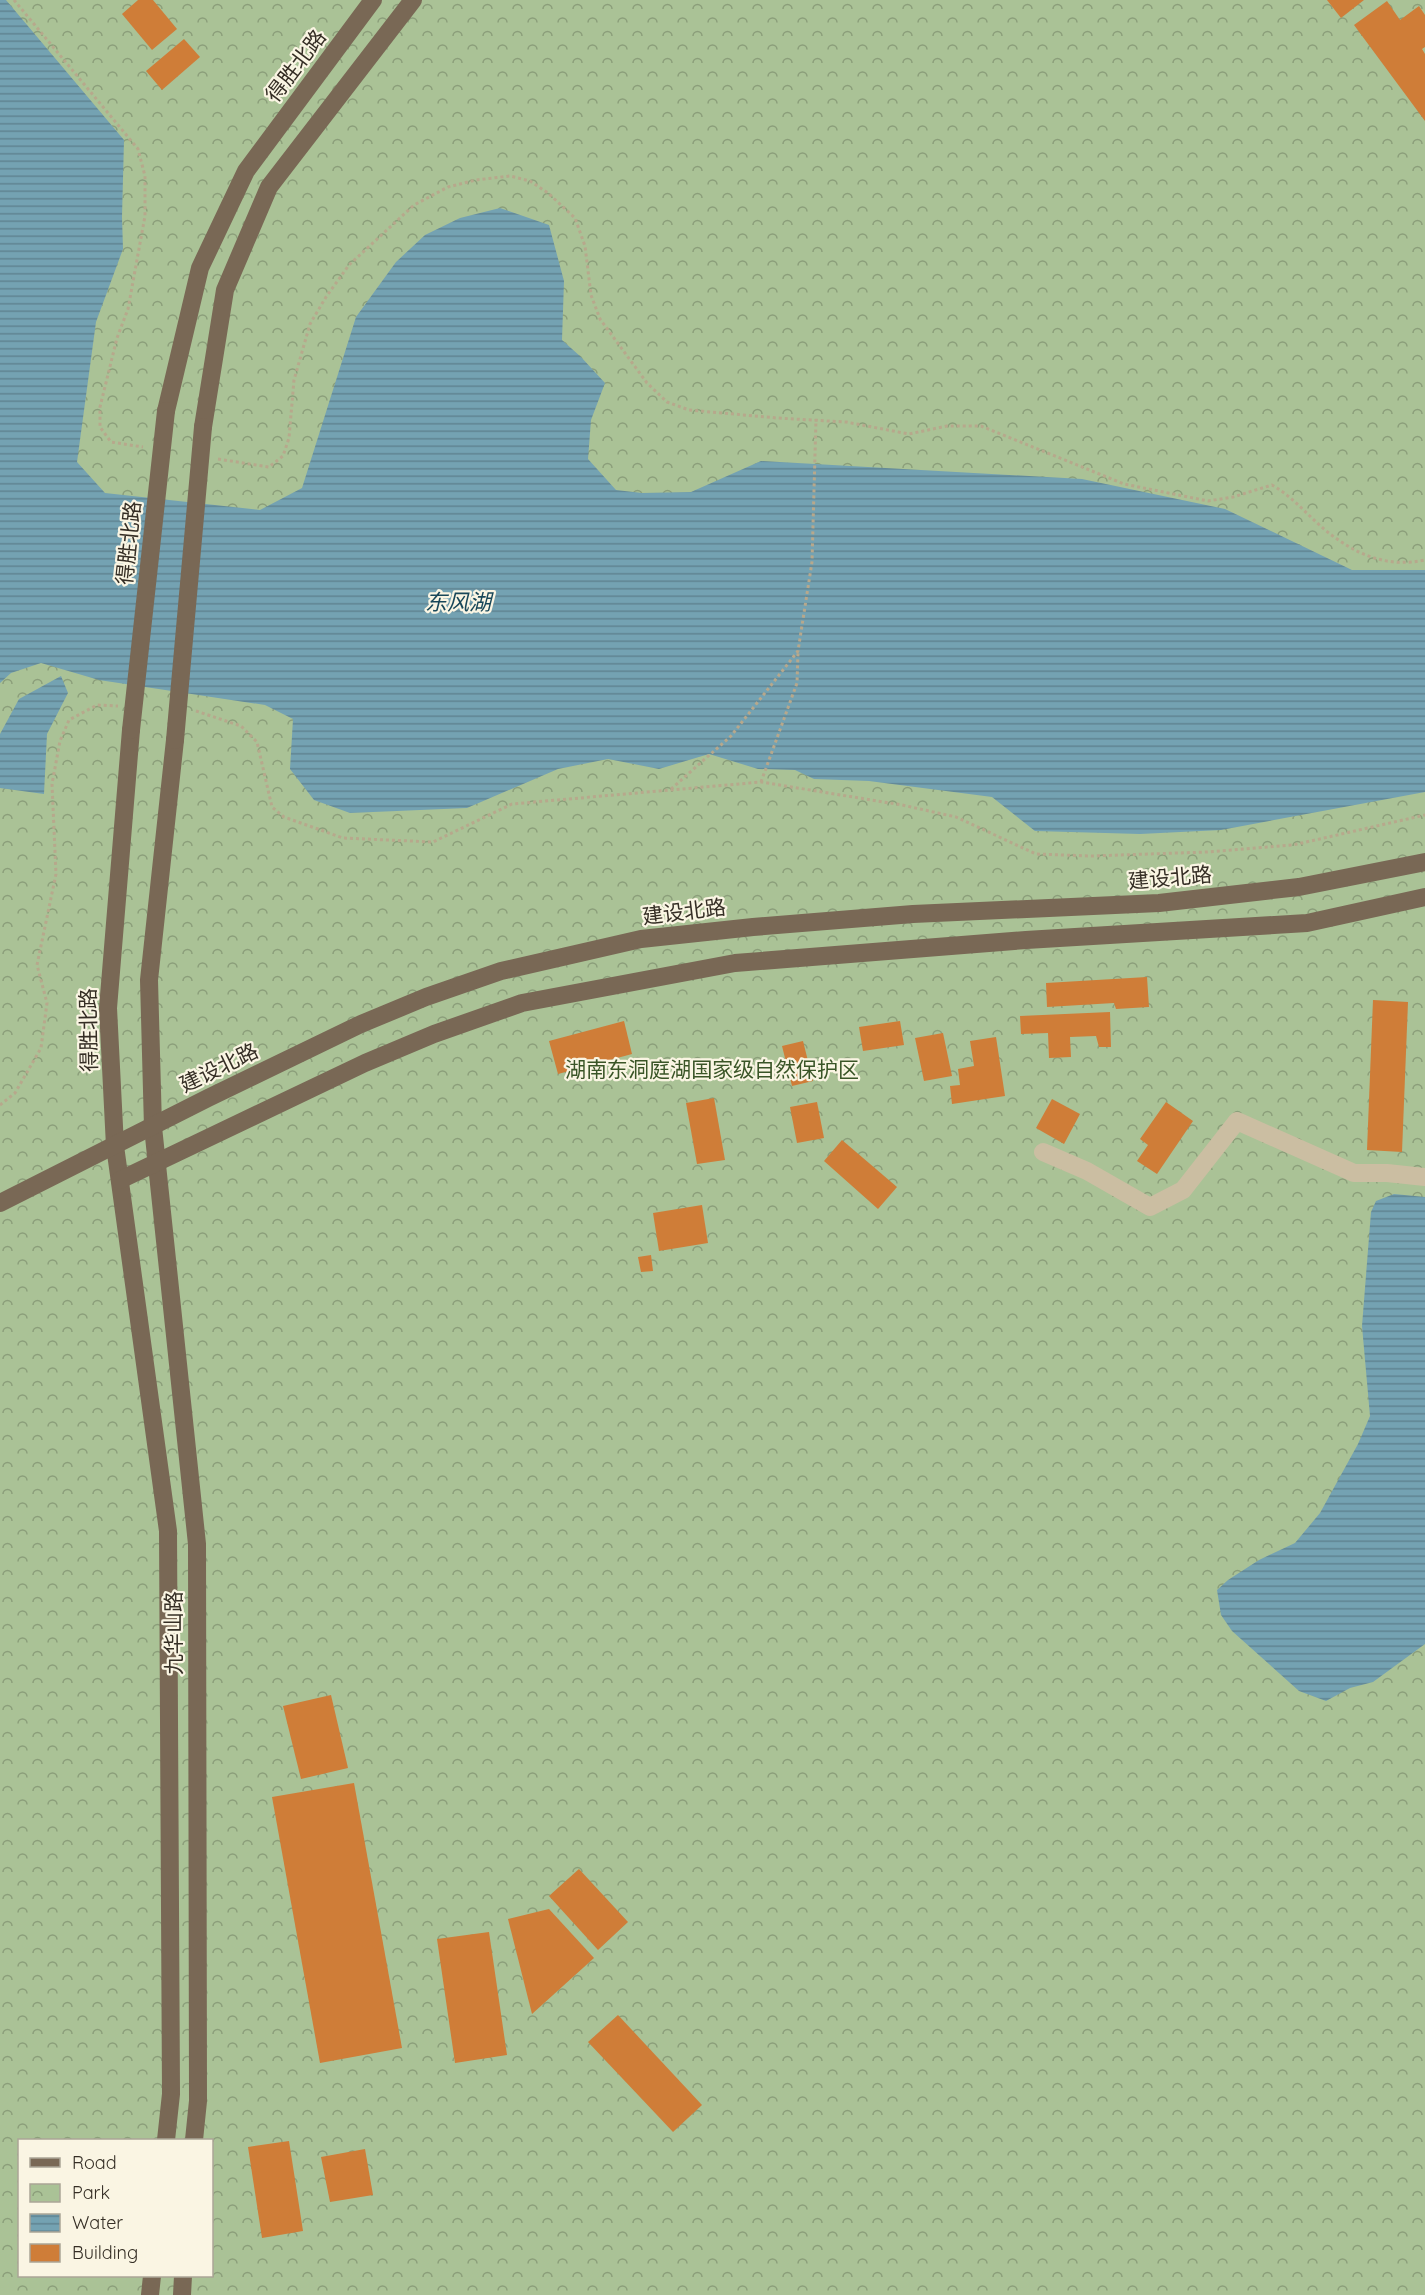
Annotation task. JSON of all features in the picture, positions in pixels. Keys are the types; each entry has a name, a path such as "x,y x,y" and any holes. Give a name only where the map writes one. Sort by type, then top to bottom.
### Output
{"main road":[{"name":"得胜北路","path":"115,1146 108,1008 131,730 166,411 200,268 246,171 373,0"},
{"path":"153,1127 149,980 175,740 203,427 225,290 269,188 413,0"},
{"name":"建设北路","path":"0,1203 351,1029 426,997 501,971 641,939 913,914 1159,903 1299,887 1425,862"},
{"path":"120,1180 365,1063 434,1034 522,1003 735,963 1026,940 1307,923 1425,897"},
{"name":"九华山路","path":"153,1127 197,1544 198,2101 194,2139"},
{"name":"九华山路","path":"115,1146 168,1531 171,2094 166,2139"},
{"path":"150,2295 152,2277"},
{"path":"182,2295 183,2277"}],"street":[{"path":"1043,1152 1087,1171 1150,1207 1183,1190 1237,1121 1354,1173 1387,1173 1425,1178"}],"path":[{"path":"14,0 138,149 145,176 145,216 128,309 117,338 100,407 100,427 111,442 128,445"},
{"path":"249,463 269,467 283,456 289,438 294,380 310,324 349,265 414,205 448,187 477,180 510,176 530,181 548,193 574,218 585,246 591,295 600,319 647,383 667,402 689,410 846,422 909,434 947,426 981,426 1124,484 1208,501 1233,497 1272,485 1290,495 1337,539 1376,559 1405,564 1425,560"},
{"path":"760,782 797,683 798,651 812,562 816,419"},
{"path":"671,789 731,736 798,651"},
{"path":"0,1105 15,1093 41,1048 47,1003 37,965 56,874 52,784 60,741 69,720 97,705 120,706"},
{"path":"190,711 201,711 241,726 257,742 272,807 284,817 343,838 433,842 512,804 760,782 902,805 956,817 1036,854 1091,856 1196,853 1293,845 1425,815"}],"green space":[{"name":"湖南东洞庭湖国家级自然保护区","path":"0,0 1425,0 1425,2295 0,2295"}],"water":[{"name":"东风湖","path":"0,0 6,0 124,140 123,249 96,322 77,462 105,493 260,510 302,488 356,317 396,262 425,235 460,218 500,208 549,225 564,281 562,340 605,383 591,420 588,459 616,490 642,493 691,492 761,461 1082,479 1225,509 1352,570 1425,570 1425,792 1221,830 1140,834 1035,831 992,797 869,781 814,779 795,770 758,769 709,754 659,769 608,759 558,769 467,808 350,813 314,800 290,769 293,719 265,705 99,680 41,663 11,673 0,683"},
{"path":"61,676 68,693 47,734 44,794 0,788 0,734 19,699"},
{"path":"1394,1194 1425,1197 1425,1644 1373,1682 1350,1688 1326,1701 1299,1691 1232,1631 1221,1615 1217,1590 1259,1560 1295,1543 1320,1513 1358,1444 1370,1416 1362,1326 1371,1212 1376,1201"}],"building":[{"path":"138,0 153,0 177,29 152,50 122,14"},
{"path":"1327,0 1364,0 1341,18"},
{"path":"1387,1 1400,20 1419,6 1425,15 1425,47 1422,49 1425,54 1425,121 1354,25"},
{"path":"184,39 200,57 162,90 146,71"},
{"path":"1147,977 1149,1007 1116,1009 1114,1003 1047,1007 1046,983"},
{"path":"1373,1000 1408,1002 1402,1152 1367,1150"},
{"path":"1110,1012 1111,1047 1099,1047 1096,1036 1070,1037 1071,1057 1049,1058 1048,1033 1021,1034 1020,1016"},
{"path":"624,1021 632,1054 558,1074 549,1041"},
{"path":"900,1021 904,1045 863,1051 859,1027"},
{"path":"943,1033 952,1076 924,1081 915,1038"},
{"path":"996,1037 1005,1096 952,1104 950,1086 960,1085 958,1069 974,1066 970,1041"},
{"path":"803,1041 813,1081 792,1086 782,1046"},
{"path":"714,1098 725,1160 697,1164 686,1103"},
{"path":"1052,1099 1080,1114 1064,1144 1036,1128"},
{"path":"817,1102 824,1138 797,1143 790,1107"},
{"path":"1166,1102 1193,1121 1157,1174 1137,1161 1148,1145 1140,1139"},
{"path":"842,1140 897,1187 878,1209 824,1161"},
{"path":"702,1205 708,1243 659,1251 653,1213"},
{"path":"651,1255 653,1271 641,1272 638,1257"},
{"path":"331,1695 348,1768 301,1779 283,1706"},
{"path":"354,1783 402,2048 320,2063 272,1797"},
{"path":"579,1869 628,1922 598,1950 549,1896"},
{"path":"549,1909 594,1958 532,2014 508,1919"},
{"path":"489,1932 507,2055 455,2063 437,1939"},
{"path":"618,2015 702,2105 673,2132 588,2042"},
{"path":"289,2141 303,2231 262,2238 248,2147"},
{"path":"365,2149 373,2195 330,2202 321,2157"}]}
